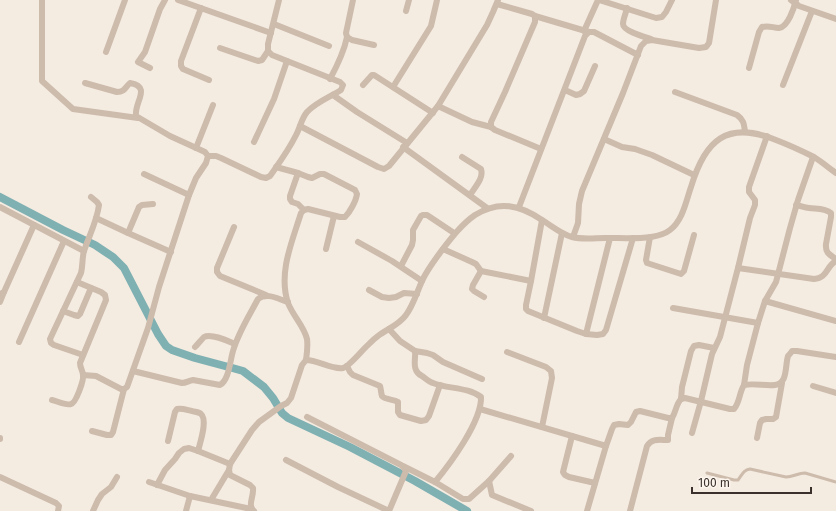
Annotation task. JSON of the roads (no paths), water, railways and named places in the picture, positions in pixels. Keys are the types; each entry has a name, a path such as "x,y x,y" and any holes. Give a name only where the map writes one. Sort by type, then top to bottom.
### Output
{"street":[{"path":"42,0 42,81 73,109 138,118 170,136 205,152 208,156 216,156 266,178 270,176 291,145 307,112 314,106 341,90 343,85 340,82 272,55 268,51"},
{"path":"106,52 125,0"},
{"path":"150,68 138,62 145,52 160,9 165,0"},
{"path":"178,0 271,33"},
{"path":"220,48 252,60 262,60 268,51 268,44 279,0"},
{"path":"330,78 346,43 346,33 353,0"},
{"path":"406,11 409,0"},
{"path":"393,87 431,26 437,0"},
{"path":"519,207 599,0 656,18 662,17 672,0"},
{"path":"627,8 623,24 627,30 652,40 706,48 709,43 716,0"},
{"path":"749,68 759,32 762,27 768,26 778,28 784,26 788,21 794,1 799,6 836,19"},
{"path":"300,126 378,167 384,169 389,166 438,106 475,46 497,2 535,16 594,32 638,55"},
{"path":"201,8 181,61 181,66 183,69 209,80"},
{"path":"783,84 812,10"},
{"path":"491,127 491,122 535,22 535,16"},
{"path":"274,24 329,46"},
{"path":"347,37 352,40 374,46"},
{"path":"573,237 579,218 580,198 641,46 646,41 652,40"},
{"path":"254,142 270,109 287,61"},
{"path":"565,90 576,95 584,91 595,66"},
{"path":"364,84 370,76 373,75 433,113"},
{"path":"85,83 118,92 124,90 130,83 140,87 141,94 135,112 138,118"},
{"path":"675,92 737,115 744,123 745,132"},
{"path":"333,95 405,145 487,208"},
{"path":"196,148 213,105"},
{"path":"438,106 472,122 491,127 541,149"},
{"path":"306,360 311,360 337,368 347,366 378,336 402,320 407,314 428,269 454,233 475,215 487,208 510,206 519,207 562,233 573,237 633,238 650,237 661,234 670,230 679,220 686,204 694,175 702,157 712,145 724,135 738,132 767,136 813,157 836,173"},
{"path":"692,433 712,354 720,337 750,218 755,205 755,200 749,192 749,187 767,136"},
{"path":"604,139 622,147 652,155 694,175"},
{"path":"92,432 111,435 113,432 124,389 127,387 148,328 190,195 196,178 206,163 208,156"},
{"path":"462,157 481,169 482,172 481,177 470,195"},
{"path":"681,399 685,398 701,401 730,409 734,409 737,405 744,385 747,365 758,323 765,301 776,282 796,205 813,157"},
{"path":"211,500 252,430 259,422 287,403 291,398 302,365 306,360 307,338 288,302 285,284 286,263 301,213 308,209 334,216 345,217 348,215 357,198 355,190 324,174 320,174 312,178 276,167"},
{"path":"298,173 290,200 298,204 304,210"},
{"path":"144,174 190,195"},
{"path":"83,355 54,345 51,343 50,339 82,267 82,257 92,231 99,205 91,197"},
{"path":"128,233 139,208 142,205 153,204"},
{"path":"738,268 801,278 819,279 824,276 832,262 836,260 827,253 825,249 831,213 821,209 807,208 796,205"},
{"path":"0,207 64,241 85,249"},
{"path":"401,266 412,245 413,230 420,216 427,215 454,233"},
{"path":"326,249 334,216"},
{"path":"96,218 171,252"},
{"path":"542,220 526,309 544,318 586,334 603,334 606,330 633,238"},
{"path":"0,302 2,293 34,225"},
{"path":"234,227 217,268 217,272 220,276 266,295 288,302"},
{"path":"544,318 562,233"},
{"path":"650,237 646,260 647,263 681,274 684,271 694,235"},
{"path":"586,334 610,238"},
{"path":"19,342 64,241"},
{"path":"358,242 401,266 422,281"},
{"path":"443,249 476,264 481,271 485,273 531,281"},
{"path":"481,271 472,288 484,297"},
{"path":"52,400 69,405 73,404 83,379 80,363 106,300 105,295 101,292 76,282"},
{"path":"63,311 78,316 91,288"},
{"path":"369,290 382,297 390,298 404,293 417,294"},
{"path":"132,371 182,383 193,380 220,386 223,384 228,373 238,335 258,299 266,295"},
{"path":"765,301 836,320"},
{"path":"673,308 758,323"},
{"path":"389,328 400,341 415,351 433,355 443,362 482,379"},
{"path":"195,346 205,337 209,336 214,336 235,344"},
{"path":"630,511 647,446 653,440 668,440 672,418 678,402 681,399 682,387 691,351 694,346 699,345 714,348"},
{"path":"415,351 416,356 414,364 415,369 419,374 429,381 477,394 481,398 480,409 470,431 435,482"},
{"path":"757,438 762,420 773,419 776,416 788,355 792,351 797,351 836,357"},
{"path":"507,352 546,367 550,371 552,378 542,427"},
{"path":"347,366 353,375 380,386 381,395 383,397 398,402 398,412 400,415 421,421 426,420 429,416 440,385"},
{"path":"83,375 96,376 121,389 124,389"},
{"path":"744,385 749,384 765,386 778,385 782,383"},
{"path":"813,386 836,393"},
{"path":"168,441 177,409 180,408 199,413 204,419 203,432 198,451"},
{"path":"480,409 606,446"},
{"path":"587,511 606,446 614,425 628,425 636,412 640,411 672,418"},
{"path":"307,417 404,469 435,482 466,500 469,499 489,480 511,456"},
{"path":"572,436 563,472 569,477 595,483"},
{"path":"157,485 165,470 184,449 189,448 198,451 229,467"},
{"path":"286,460 338,488 389,511 400,485 404,469"},
{"path":"229,467 230,475 250,484 253,488 254,494 250,504 253,510"},
{"path":"0,477 56,503 59,506 58,511"},
{"path":"94,511 102,494 111,487 117,478"},
{"path":"489,480 492,495 531,511"},
{"path":"148,482 190,496 253,510"},
{"path":"186,511 190,496"}],"lane":[{"path":"707,473 738,480 746,469 750,469 786,477 805,473 836,482"}],"waterway":[{"path":"0,197 95,245 113,257 124,268 158,334 166,346 172,350 195,358 243,371 264,387 282,413 288,418 350,447 415,481 467,511"}]}
